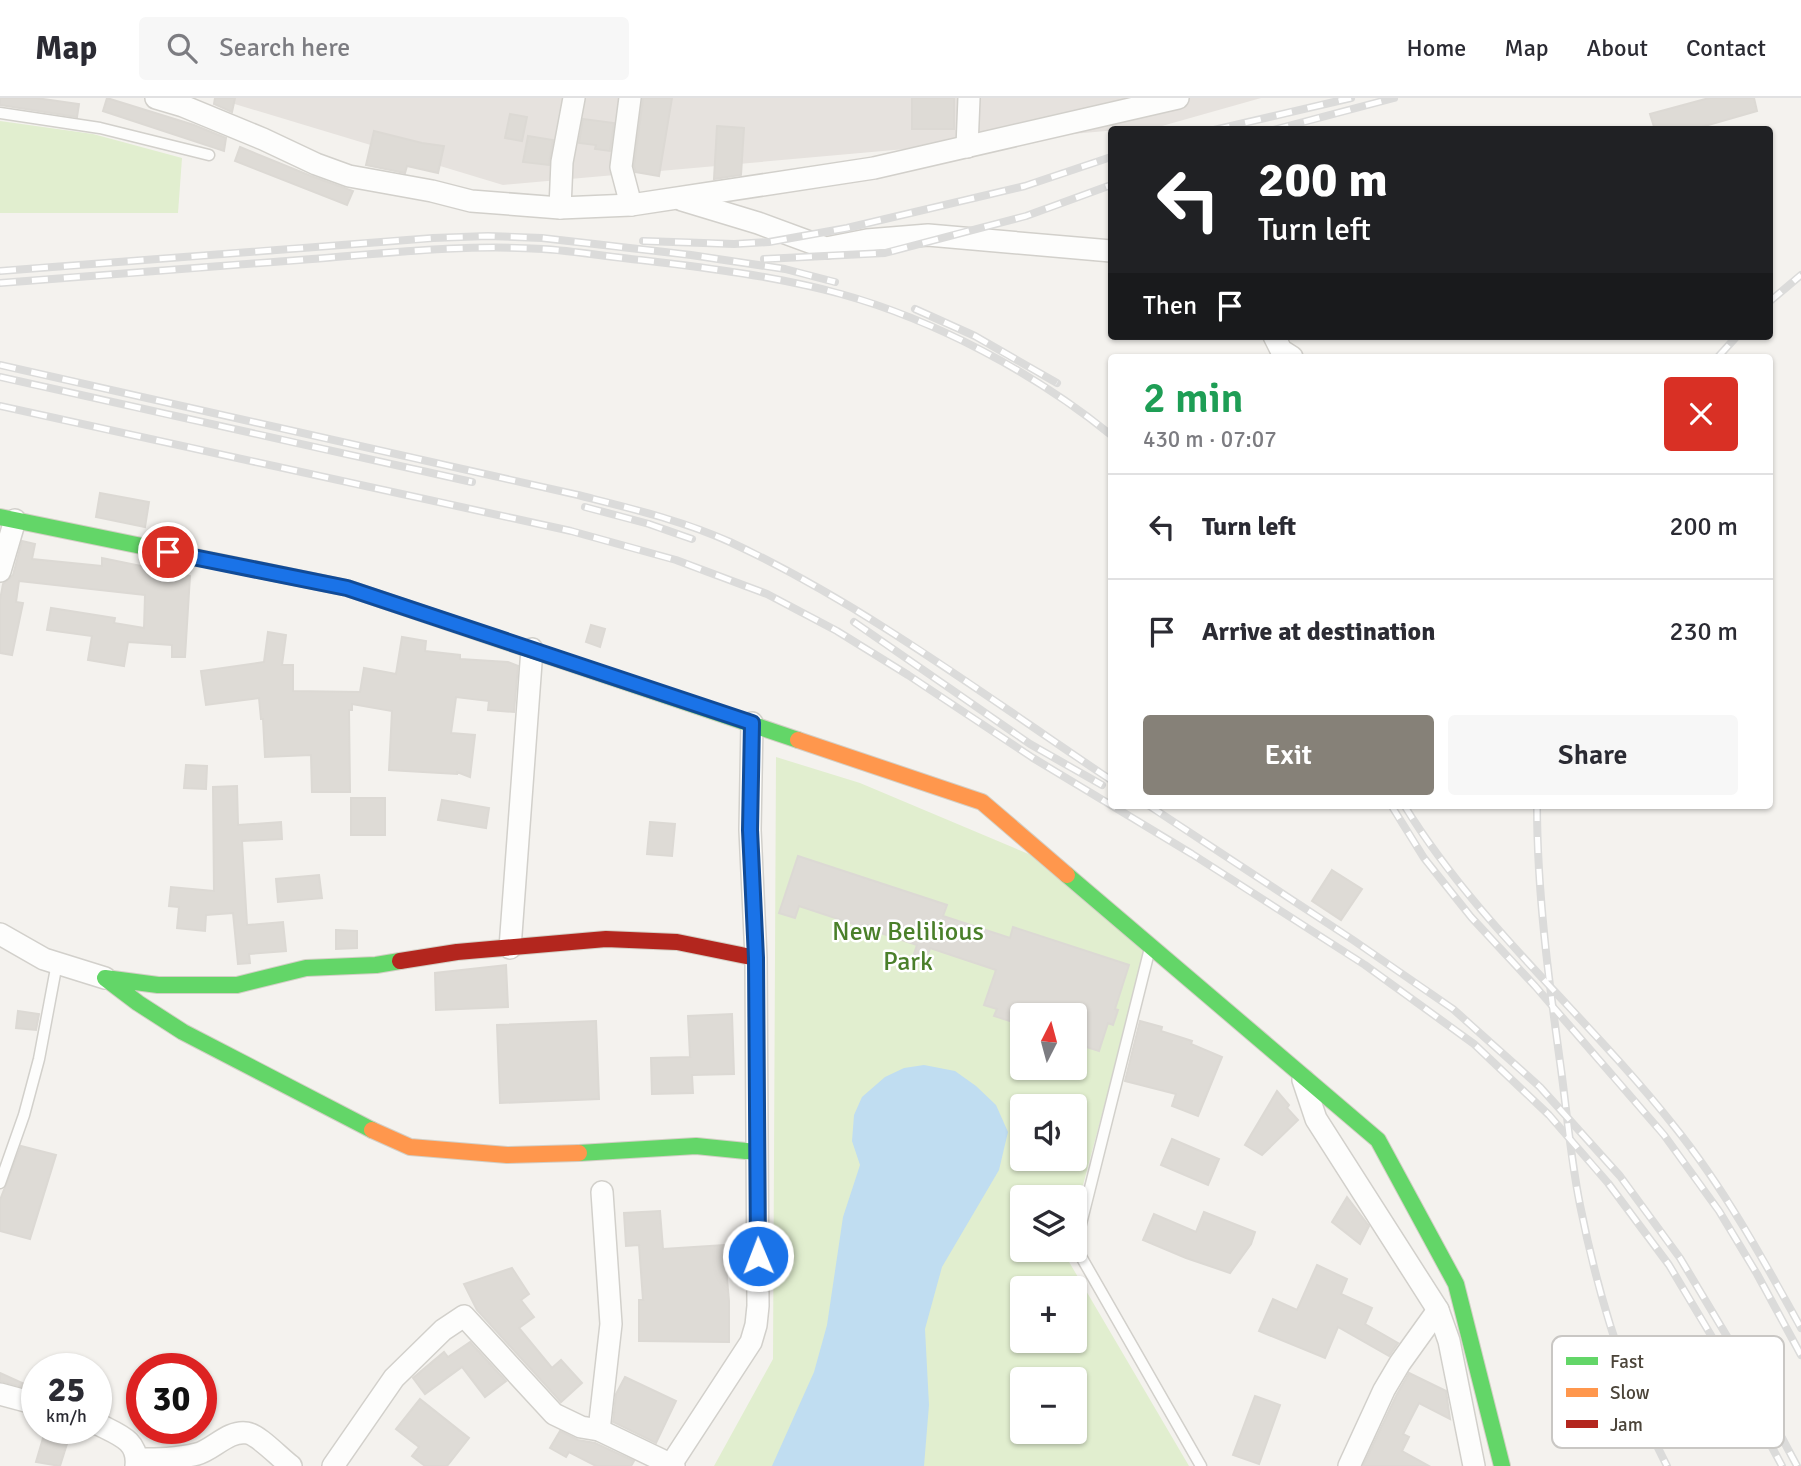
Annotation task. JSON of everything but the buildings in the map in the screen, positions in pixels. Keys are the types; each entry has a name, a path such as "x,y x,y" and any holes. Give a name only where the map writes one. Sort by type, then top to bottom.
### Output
{"main road":[{"path":"7,519 347,588 982,802 1378,1140 1456,1284 1502,1466"},
{"path":"105,978 158,985 237,985 306,968 376,965 457,952 606,939 665,942 756,958"},
{"path":"105,978 183,1032 351,1121 410,1147 508,1155 615,1152 696,1146 756,1152"}],"street":[{"path":"156,98 183,106 349,176 471,201 560,208 631,205 874,168 1178,98"},
{"path":"560,208 562,162 574,98"},
{"path":"630,98 621,167 631,205"},
{"path":"967,147 969,98"},
{"path":"676,198 758,223 826,248 867,240 928,235 1108,251"},
{"path":"1276,340 1288,354"},
{"path":"0,571 7,519"},
{"path":"510,948 532,649"},
{"path":"334,1466 394,1378 443,1331 464,1316 554,1414 582,1427 599,1430 672,1465 751,1342 758,1306 756,958 750,830 752,723"},
{"path":"0,934 44,959 105,978"},
{"path":"1301,1074 1316,1119 1438,1310 1449,1341 1474,1466"},
{"path":"599,1430 611,1324 602,1192"},
{"path":"1349,1466 1384,1390 1438,1310"},
{"path":"0,1394 21,1400"},
{"path":"112,1432 132,1443 136,1462 200,1454 224,1439 246,1433 255,1436 291,1466"}],"lane":[{"path":"0,113 100,128 209,155"},
{"path":"1150,946 1077,1240 1079,1253 1201,1466"},
{"path":"0,1183 24,1115 39,1059 57,963"}],"shaded area":[{"path":"215,98 1261,98 1162,126 1108,126 1108,131 503,185"}],"green space":[{"path":"0,121 93,134 182,158 178,213 0,213"},
{"name":"New Belilious Park","path":"776,757 860,783 1062,868 1145,954 1087,1170 1087,1094 1010,1094 1010,1171 1087,1171 1083,1185 1010,1185 1010,1262 1069,1262 1077,1276 1010,1276 1010,1353 1087,1353 1087,1292 1189,1466 714,1466 773,1359"}],"water":[{"path":"924,1065 955,1071 976,1086 996,1105 1008,1132 999,1170 942,1267 925,1329 929,1405 924,1466 772,1466 814,1372 827,1325 843,1217 860,1165 852,1141 854,1115 862,1097 885,1077 904,1068"}],"railway":[{"path":"1231,126 1351,98"},
{"path":"1288,126 1394,98"},
{"path":"643,241 734,244 769,242 847,228 1025,186 1108,158"},
{"path":"764,259 885,253 1026,216 1108,186"},
{"path":"0,271 488,236 542,238 691,255 785,269 835,282"},
{"path":"0,283 456,248 555,250 716,270 766,277 841,294 912,318 1017,370 1050,390 1108,433"},
{"path":"1773,299 1801,275"},
{"path":"915,309 975,336 1057,383"},
{"path":"1721,354 1733,340"},
{"path":"0,365 578,495 693,527 780,567 877,623 1108,778"},
{"path":"0,377 472,482"},
{"path":"0,406 571,531 676,560 767,594 837,631 1108,803"},
{"path":"585,507 692,539"},
{"path":"854,622 1030,744 1102,785"},
{"path":"1117,809 1365,965 1474,1044 1549,1115 1608,1183 1669,1265 1711,1336"},
{"path":"1154,809 1453,1009 1540,1087 1620,1176 1680,1258 1727,1336"},
{"path":"1393,809 1424,858 1471,917 1535,986 1664,1135 1719,1211 1801,1355"},
{"path":"1407,809 1465,890 1606,1046 1674,1126 1710,1174 1742,1224 1801,1328"},
{"path":"1537,809 1545,937 1572,1154 1595,1272 1613,1336"},
{"path":"1784,1442 1797,1466"},
{"path":"1658,1448 1667,1466"},
{"path":"1772,1448 1782,1466"}],"traffic: fast":[{"path":"0,517 347,588 798,740"},
{"path":"1067,875 1378,1140 1456,1284 1502,1466"},
{"path":"372,1130 183,1032 105,978 158,985 237,985 306,968 376,965 400,961"},
{"path":"579,1153 696,1146 756,1152"}],"traffic: slow":[{"path":"798,740 982,802 1067,875"},
{"path":"372,1130 410,1147 507,1155 579,1153"}],"traffic: jam":[{"path":"400,961 457,952 606,939 677,942 756,958"}],"route":[{"path":"168,552 347,588 752,723 750,830 756,958 758,1256"}]}
